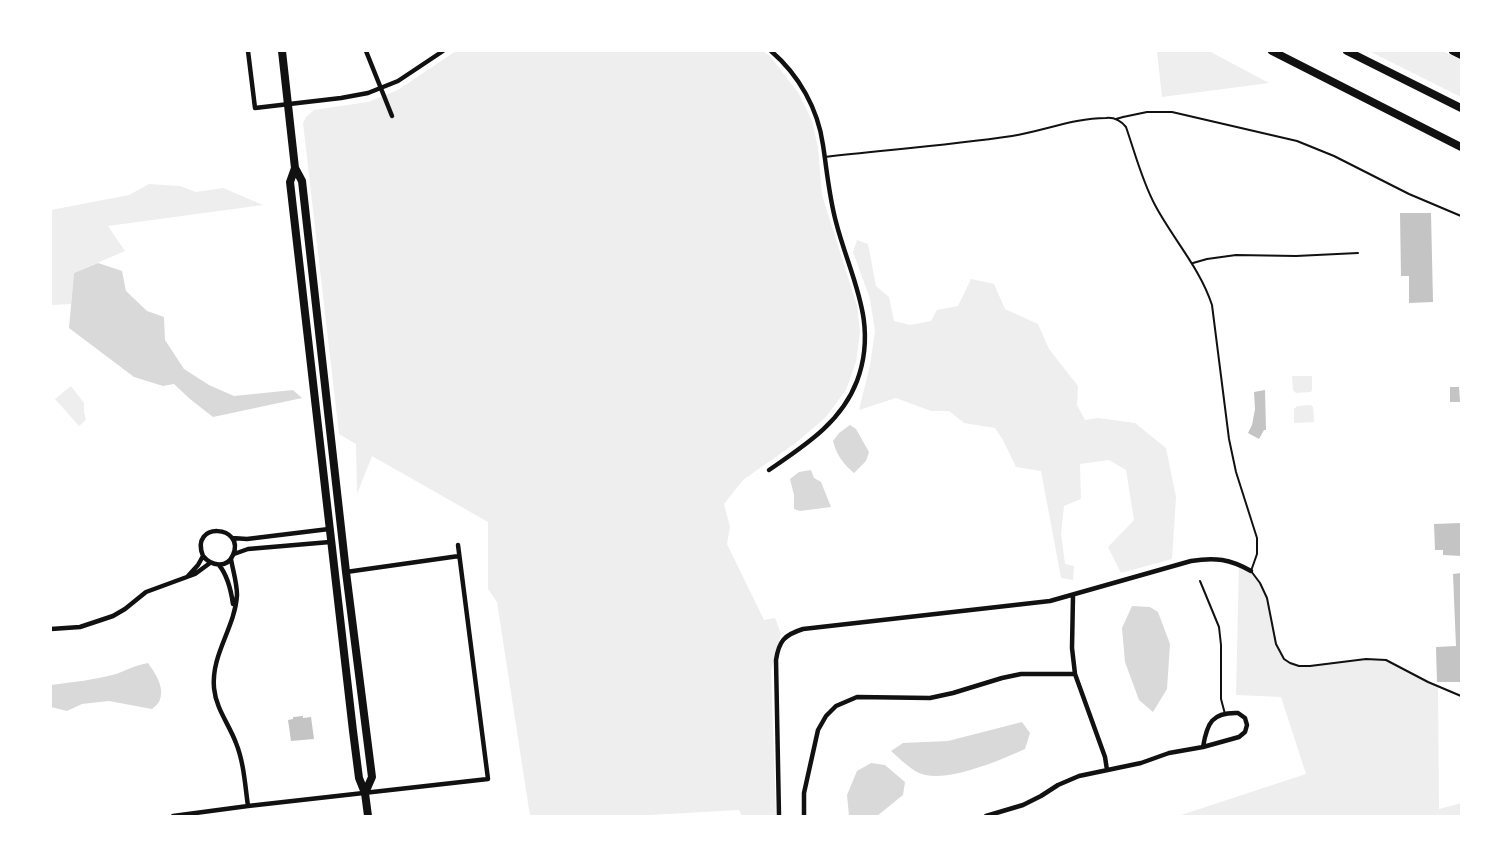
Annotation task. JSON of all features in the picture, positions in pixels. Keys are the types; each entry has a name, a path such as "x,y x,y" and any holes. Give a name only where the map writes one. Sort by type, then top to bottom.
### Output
{"highway":[{"path":"1272,51 1461,147"},
{"path":"1347,51 1461,108"}],"main road":[{"path":"282,51 295,168 303,181 346,572 372,777 365,793"},
{"path":"1453,51 1461,55"},
{"path":"295,168 290,182 330,542 359,778 365,793 368,816"}],"street":[{"path":"248,51 255,108 352,96 381,89 398,81 443,51"},
{"path":"366,51 392,116"},
{"path":"769,470 823,431 834,419 850,397 857,382 865,350 865,323 862,306 836,224 820,128 805,92 790,70 771,51"},
{"path":"232,538 247,539 329,529"},
{"path":"234,608 226,575 219,565 210,563 203,556 200,545 209,532 223,531 232,538 234,543 232,556 237,597 231,624 218,655 214,689 218,705 236,741 248,806"},
{"path":"219,565 248,549 330,542"},
{"path":"172,816 488,779 458,545"},
{"path":"188,576 203,556"},
{"path":"346,572 459,556"},
{"path":"779,816 776,660 778,648 792,633 803,629 1050,601 1207,558 1226,560 1251,571"},
{"path":"51,629 80,627 113,616 146,592 195,574 210,563"},
{"path":"1073,596 1072,648 1075,674 1105,757 1107,770"},
{"path":"804,816 804,793 818,730 825,716 836,706 857,697 930,698 1021,674 1075,674"},
{"path":"986,816 1023,805 1058,784 1079,776 1141,763 1169,753 1203,747 1239,737 1245,732 1247,725 1245,718 1238,713 1218,716 1210,722 1205,731 1203,747"}],"lane":[{"path":"1116,119 1147,112 1172,112 1292,140 1334,156 1409,194 1461,216"},
{"path":"825,157 1013,136 1108,117 1116,119 1126,127 1144,181 1174,238 1192,263 1209,294 1214,312 1229,439 1236,472 1257,538 1257,554 1251,571 1267,598 1276,644 1284,659 1299,666 1366,658 1386,660 1461,696"},
{"path":"1192,263 1236,255 1306,256 1358,253"},
{"path":"1200,581 1219,627 1221,699 1225,714"}],"shaded area":[{"path":"456,51 763,51 770,56 799,94 812,121 818,148 822,195 857,306 860,332 856,362 846,390 826,417 797,442 743,480 724,504 730,527 727,544 764,620 775,618 781,634 771,671 776,816 742,816 739,810 632,816 530,816 497,602 488,589 488,522 372,456 357,494 356,444 339,434 303,123 314,110 368,102 398,90"},
{"path":"1157,51 1209,51 1269,83 1162,97"},
{"path":"1369,51 1443,51 1461,60 1461,97"},
{"path":"149,184 180,186 196,192 223,188 263,205 108,226 125,251 74,273 71,304 51,305 51,210 129,195"},
{"path":"857,240 868,244 876,286 889,297 894,321 910,325 931,321 937,310 958,306 971,279 994,284 1005,309 1038,324 1049,349 1078,386 1077,405 1085,420 1098,418 1135,423 1166,448 1176,497 1172,559 1121,573 1108,547 1134,520 1126,470 1109,460 1080,464 1081,499 1064,506 1061,534 1065,564 1074,566 1073,580 1061,578 1041,471 1016,467 995,428 964,423 949,411 931,411 896,398 859,410 870,365 875,331 870,299 853,252"},
{"path":"98,263 122,271 126,291 147,311 164,317 165,340 184,369 209,385 234,396 293,390 302,398 213,417 174,384 163,386 134,377 69,328 74,273"},
{"path":"1292,376 1312,376 1311,392 1296,393 1293,390"},
{"path":"71,386 84,403 86,420 79,426 55,399"},
{"path":"1311,405 1314,422 1294,423 1294,409 1297,406"},
{"path":"850,425 856,429 869,452 866,461 854,473 841,459 833,441"},
{"path":"811,470 814,478 821,482 831,507 800,511 794,509 794,495 790,479 799,472"},
{"path":"1239,564 1251,571 1260,583 1267,598 1276,644 1284,659 1299,666 1366,659 1386,660 1438,686 1439,809 1461,803 1461,816 1178,816 1306,774 1281,697 1236,695"},
{"path":"1132,606 1150,607 1158,612 1170,644 1167,689 1153,712 1139,700 1125,662 1122,628"},
{"path":"148,663 159,681 161,691 159,702 152,709 109,701 82,704 67,711 51,707 51,685 108,676"},
{"path":"1022,722 1030,733 1025,749 956,774 941,776 917,772 891,751 903,743 948,741"},
{"path":"871,763 885,765 905,782 903,795 877,816 849,816 847,795 857,771"}],"building":[{"path":"1400,213 1431,213 1433,302 1409,303 1409,276 1401,276"},
{"path":"1450,387 1459,387 1460,402 1450,402"},
{"path":"1265,390 1266,430 1259,439 1248,433 1255,409 1254,392"},
{"path":"1461,523 1461,556 1443,555 1443,550 1435,550 1434,524"},
{"path":"1461,573 1461,682 1437,682 1436,647 1456,646 1453,574"},
{"path":"303,716 303,718 311,717 314,739 291,741 288,720"}]}
